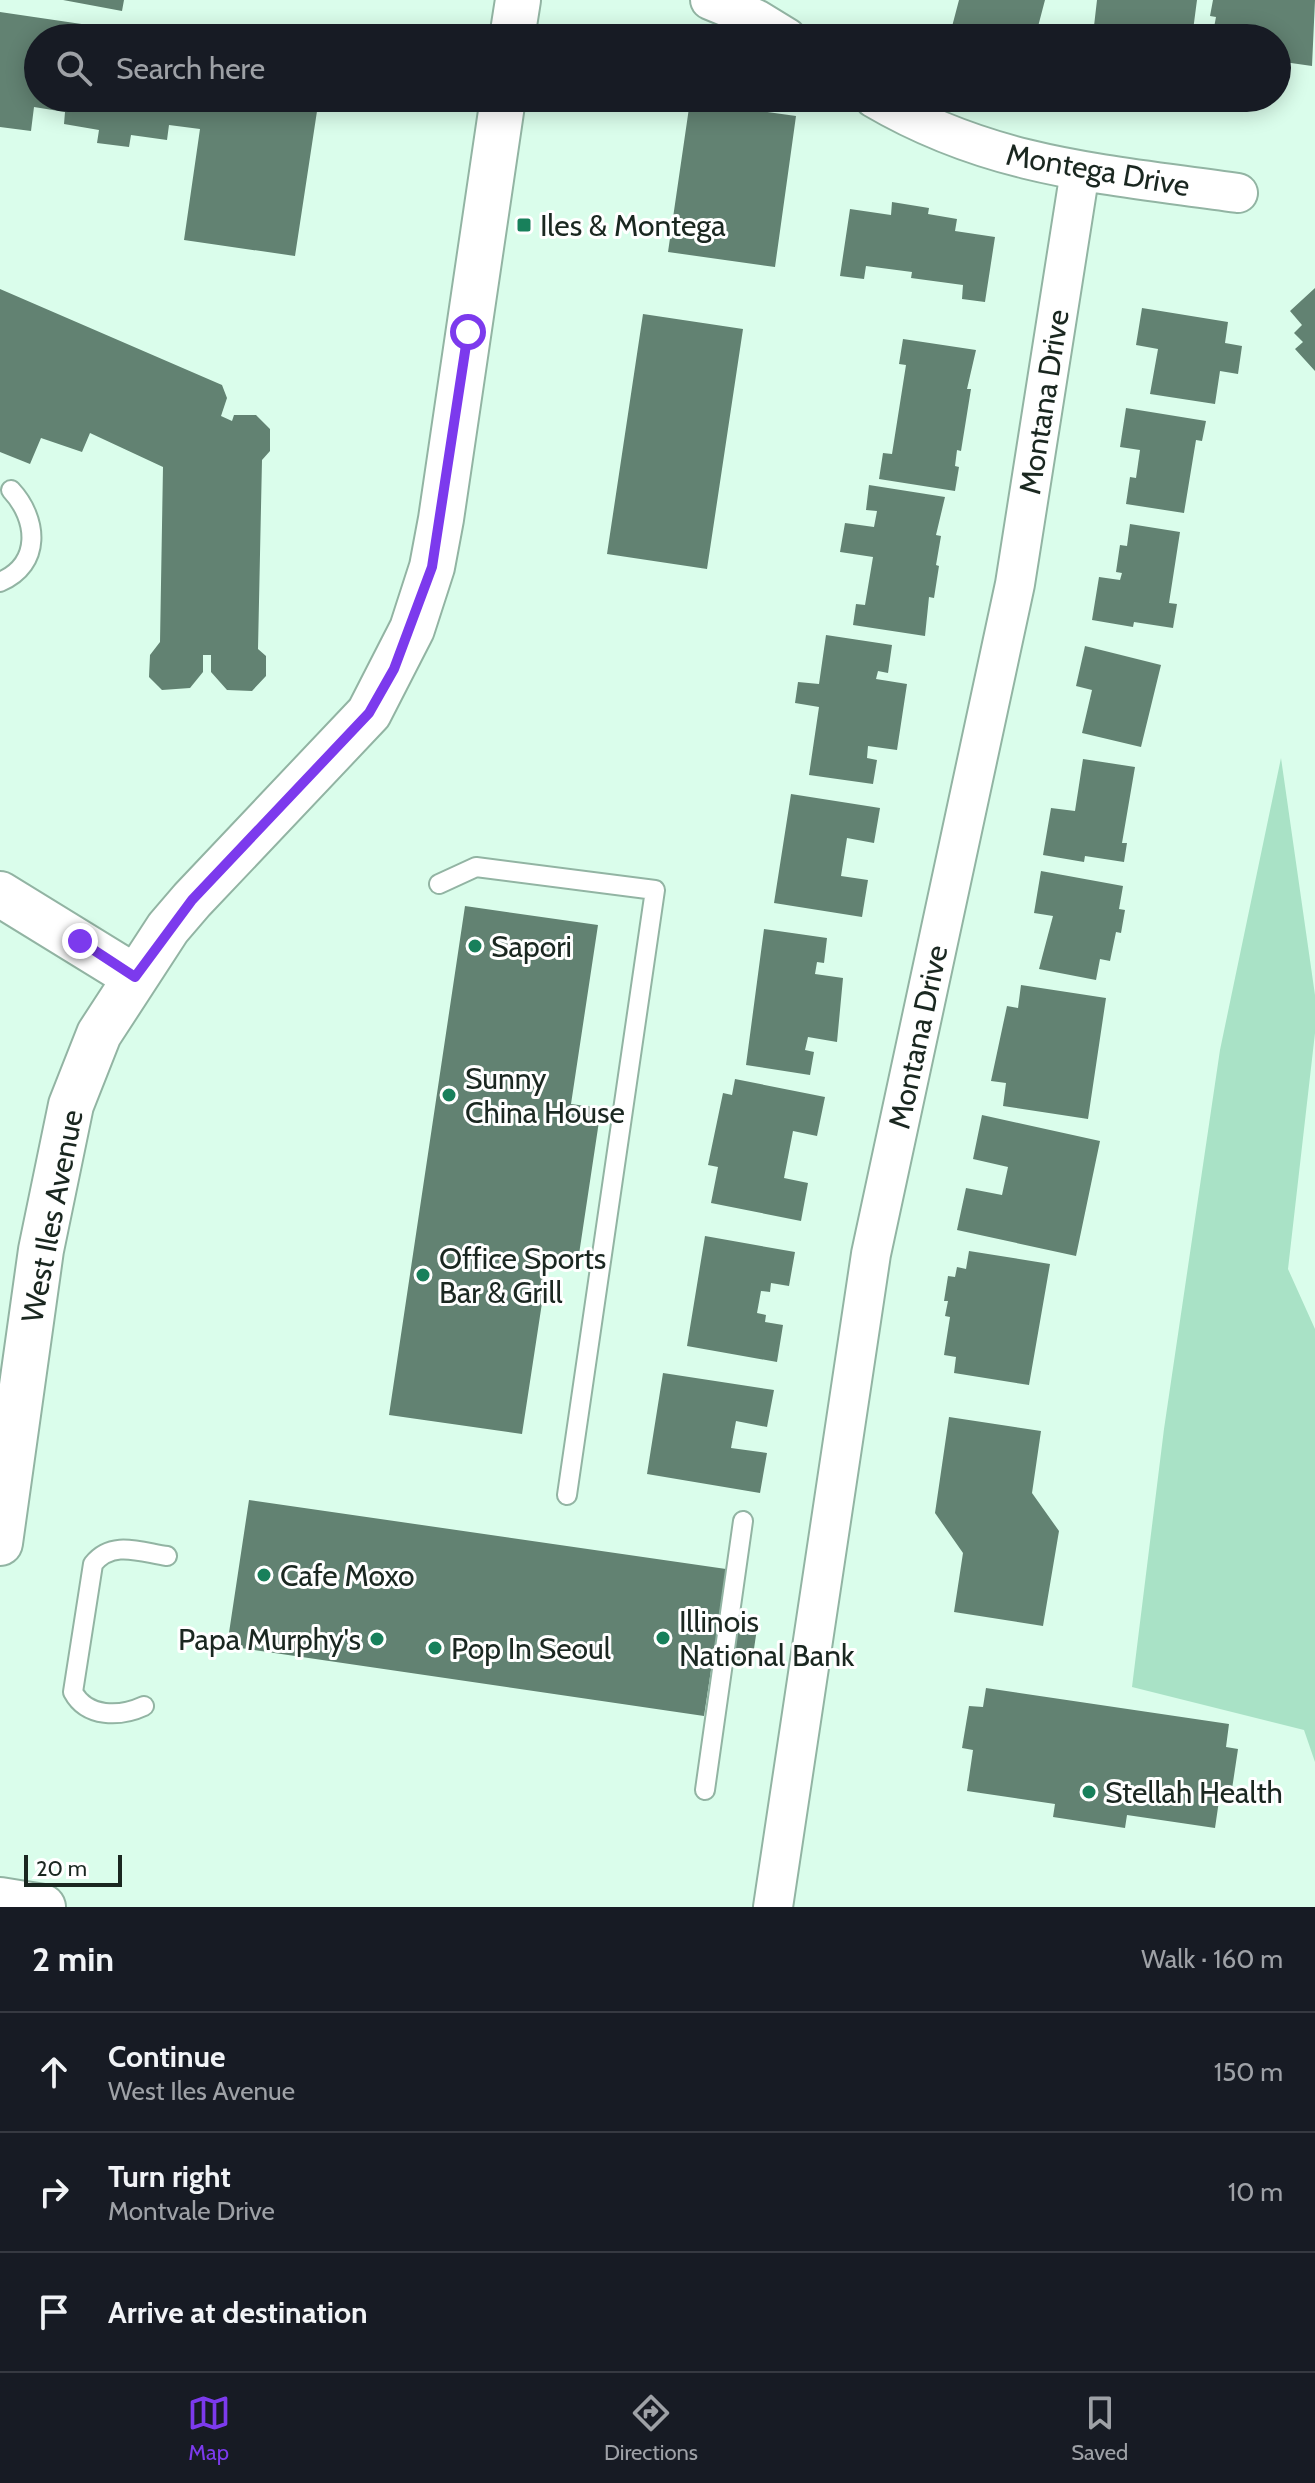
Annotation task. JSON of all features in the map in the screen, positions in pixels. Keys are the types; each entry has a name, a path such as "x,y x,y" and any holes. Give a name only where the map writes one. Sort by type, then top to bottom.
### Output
{"street":[{"path":"514,24 518,0"},
{"path":"710,0 764,24"},
{"name":"West Iles Avenue","path":"0,1543 41,1250 60,1148 71,1105 99,1034 135,977 192,900 369,713 412,629 432,567 441,519 501,112"},
{"name":"Montega Drive","path":"903,112 970,144 1042,166 1238,193"},
{"name":"Montana Drive","path":"773,1907 871,1254 1015,584 1080,171"},
{"path":"0,894 135,977"},
{"path":"0,1900 43,1907"}],"lane":[{"path":"0,582 21,568 33,536 25,505 11,490"},
{"path":"439,884 476,867 655,890 567,1495"},
{"path":"705,1790 743,1521"},
{"path":"144,1706 125,1715 92,1710 79,1703 73,1692 93,1564 102,1553 114,1548 167,1556"}],"green space":[{"path":"1281,758 1315,995 1315,1033 1288,1269 1315,1329 1315,1762 1304,1730 1132,1687 1164,1429 1220,1050"}],"building":[{"path":"63,0 124,0 122,11"},
{"path":"959,0 1045,0 1039,24 953,24"},
{"path":"1097,0 1197,0 1194,24 1094,24"},
{"path":"1213,0 1315,0 1312,66 1291,63 1291,24 1215,24 1216,17 1210,16"},
{"path":"0,12 82,24 24,24 24,112 33,112 31,131 0,127"},
{"path":"65,112 317,112 295,256 184,240 200,129 169,125 167,140 131,135 129,147 97,143 99,130 64,124"},
{"path":"688,112 768,112 796,116 775,267 668,252"},
{"path":"892,202 929,208 928,214 957,219 955,231 995,237 985,302 962,299 963,285 911,278 912,272 866,266 864,279 840,276 850,209 891,215"},
{"path":"1315,288 1315,371 1295,349 1303,342 1294,333 1302,325 1290,311"},
{"path":"0,289 222,385 227,398 221,416 232,421 234,415 256,415 270,429 270,451 262,460 258,649 266,656 266,676 252,691 227,690 211,672 211,655 203,655 203,672 190,688 162,690 149,677 150,655 160,642 163,467 90,433 82,452 41,438 30,464 0,452"},
{"path":"1142,308 1228,322 1225,343 1242,346 1238,374 1220,371 1215,404 1150,394 1158,349 1136,345"},
{"path":"643,314 743,329 707,569 607,554"},
{"path":"903,339 976,350 967,389 971,389 961,451 957,450 955,466 959,467 955,491 879,479 883,453 892,454 906,365 899,364"},
{"path":"1126,408 1206,421 1202,441 1196,440 1184,513 1126,504 1130,477 1136,478 1140,450 1120,447"},
{"path":"869,485 945,497 936,535 941,536 936,565 939,566 934,598 929,597 925,636 853,625 856,604 865,605 873,557 840,552 845,523 874,527 877,511 866,510"},
{"path":"1130,524 1180,532 1169,603 1177,604 1173,628 1134,622 1133,627 1092,620 1099,577 1120,580 1122,573 1116,572 1120,545 1127,546"},
{"path":"826,635 892,645 888,673 878,671 876,679 907,684 897,750 868,746 867,758 877,760 873,784 809,775 819,707 795,703 798,682 819,684"},
{"path":"1085,646 1161,665 1141,747 1082,733 1092,690 1076,686"},
{"path":"1083,759 1135,767 1122,843 1127,843 1124,862 1085,856 1084,862 1043,855 1051,808 1075,811"},
{"path":"791,794 880,808 874,843 847,838 841,876 868,880 862,917 774,903"},
{"path":"1041,871 1123,886 1119,909 1125,910 1121,933 1116,932 1110,961 1100,959 1096,980 1039,969 1053,916 1034,913"},
{"path":"465,906 598,925 571,1104 601,1108 578,1261 549,1257 522,1434 389,1415"},
{"path":"764,929 827,938 824,963 817,962 815,974 843,978 837,1042 808,1037 805,1050 814,1052 810,1075 746,1065"},
{"path":"1021,985 1106,998 1088,1119 1003,1106 1006,1083 991,1081 1007,1006 1018,1008"},
{"path":"735,1079 825,1097 817,1136 793,1131 784,1178 808,1183 801,1221 711,1203 718,1167 708,1165 723,1093 732,1095"},
{"path":"982,1115 1100,1141 1076,1256 957,1230 966,1188 1002,1195 1008,1167 973,1159"},
{"path":"705,1236 795,1252 789,1286 771,1283 770,1292 761,1291 757,1313 766,1315 765,1322 783,1325 777,1362 687,1346"},
{"path":"969,1251 1050,1264 1029,1385 954,1373 956,1357 944,1355 950,1317 945,1316 948,1301 944,1301 948,1276 955,1277 957,1267 966,1269"},
{"path":"663,1373 774,1390 767,1427 736,1421 731,1448 767,1453 760,1493 647,1474"},
{"path":"949,1417 1041,1431 1032,1493 1059,1531 1043,1626 954,1612 963,1553 935,1513"},
{"path":"249,1500 726,1569 719,1616 758,1622 752,1662 713,1657 704,1716 227,1646"},
{"path":"986,1688 1229,1724 1226,1747 1238,1749 1232,1789 1221,1787 1215,1828 1127,1815 1125,1828 1053,1817 1055,1804 967,1791 973,1750 962,1748 969,1706 983,1707"}],"place":[{"name":"Iles & Montega","path":"524,225"},
{"name":"Sapori","path":"475,946"},
{"name":"Sunny China House","path":"449,1095"},
{"name":"Office Sports Bar & Grill","path":"423,1275"},
{"name":"Cafe Moxo","path":"264,1575"},
{"name":"Illinois National Bank","path":"663,1638"},
{"name":"Papa Murphy's","path":"377,1639"},
{"name":"Pop In Seoul","path":"435,1648"},
{"name":"Stellah Health","path":"1089,1792"}],"route":[{"path":"80,941 135,977 168,928 192,900 369,713 412,629 432,567 468,332"}]}
